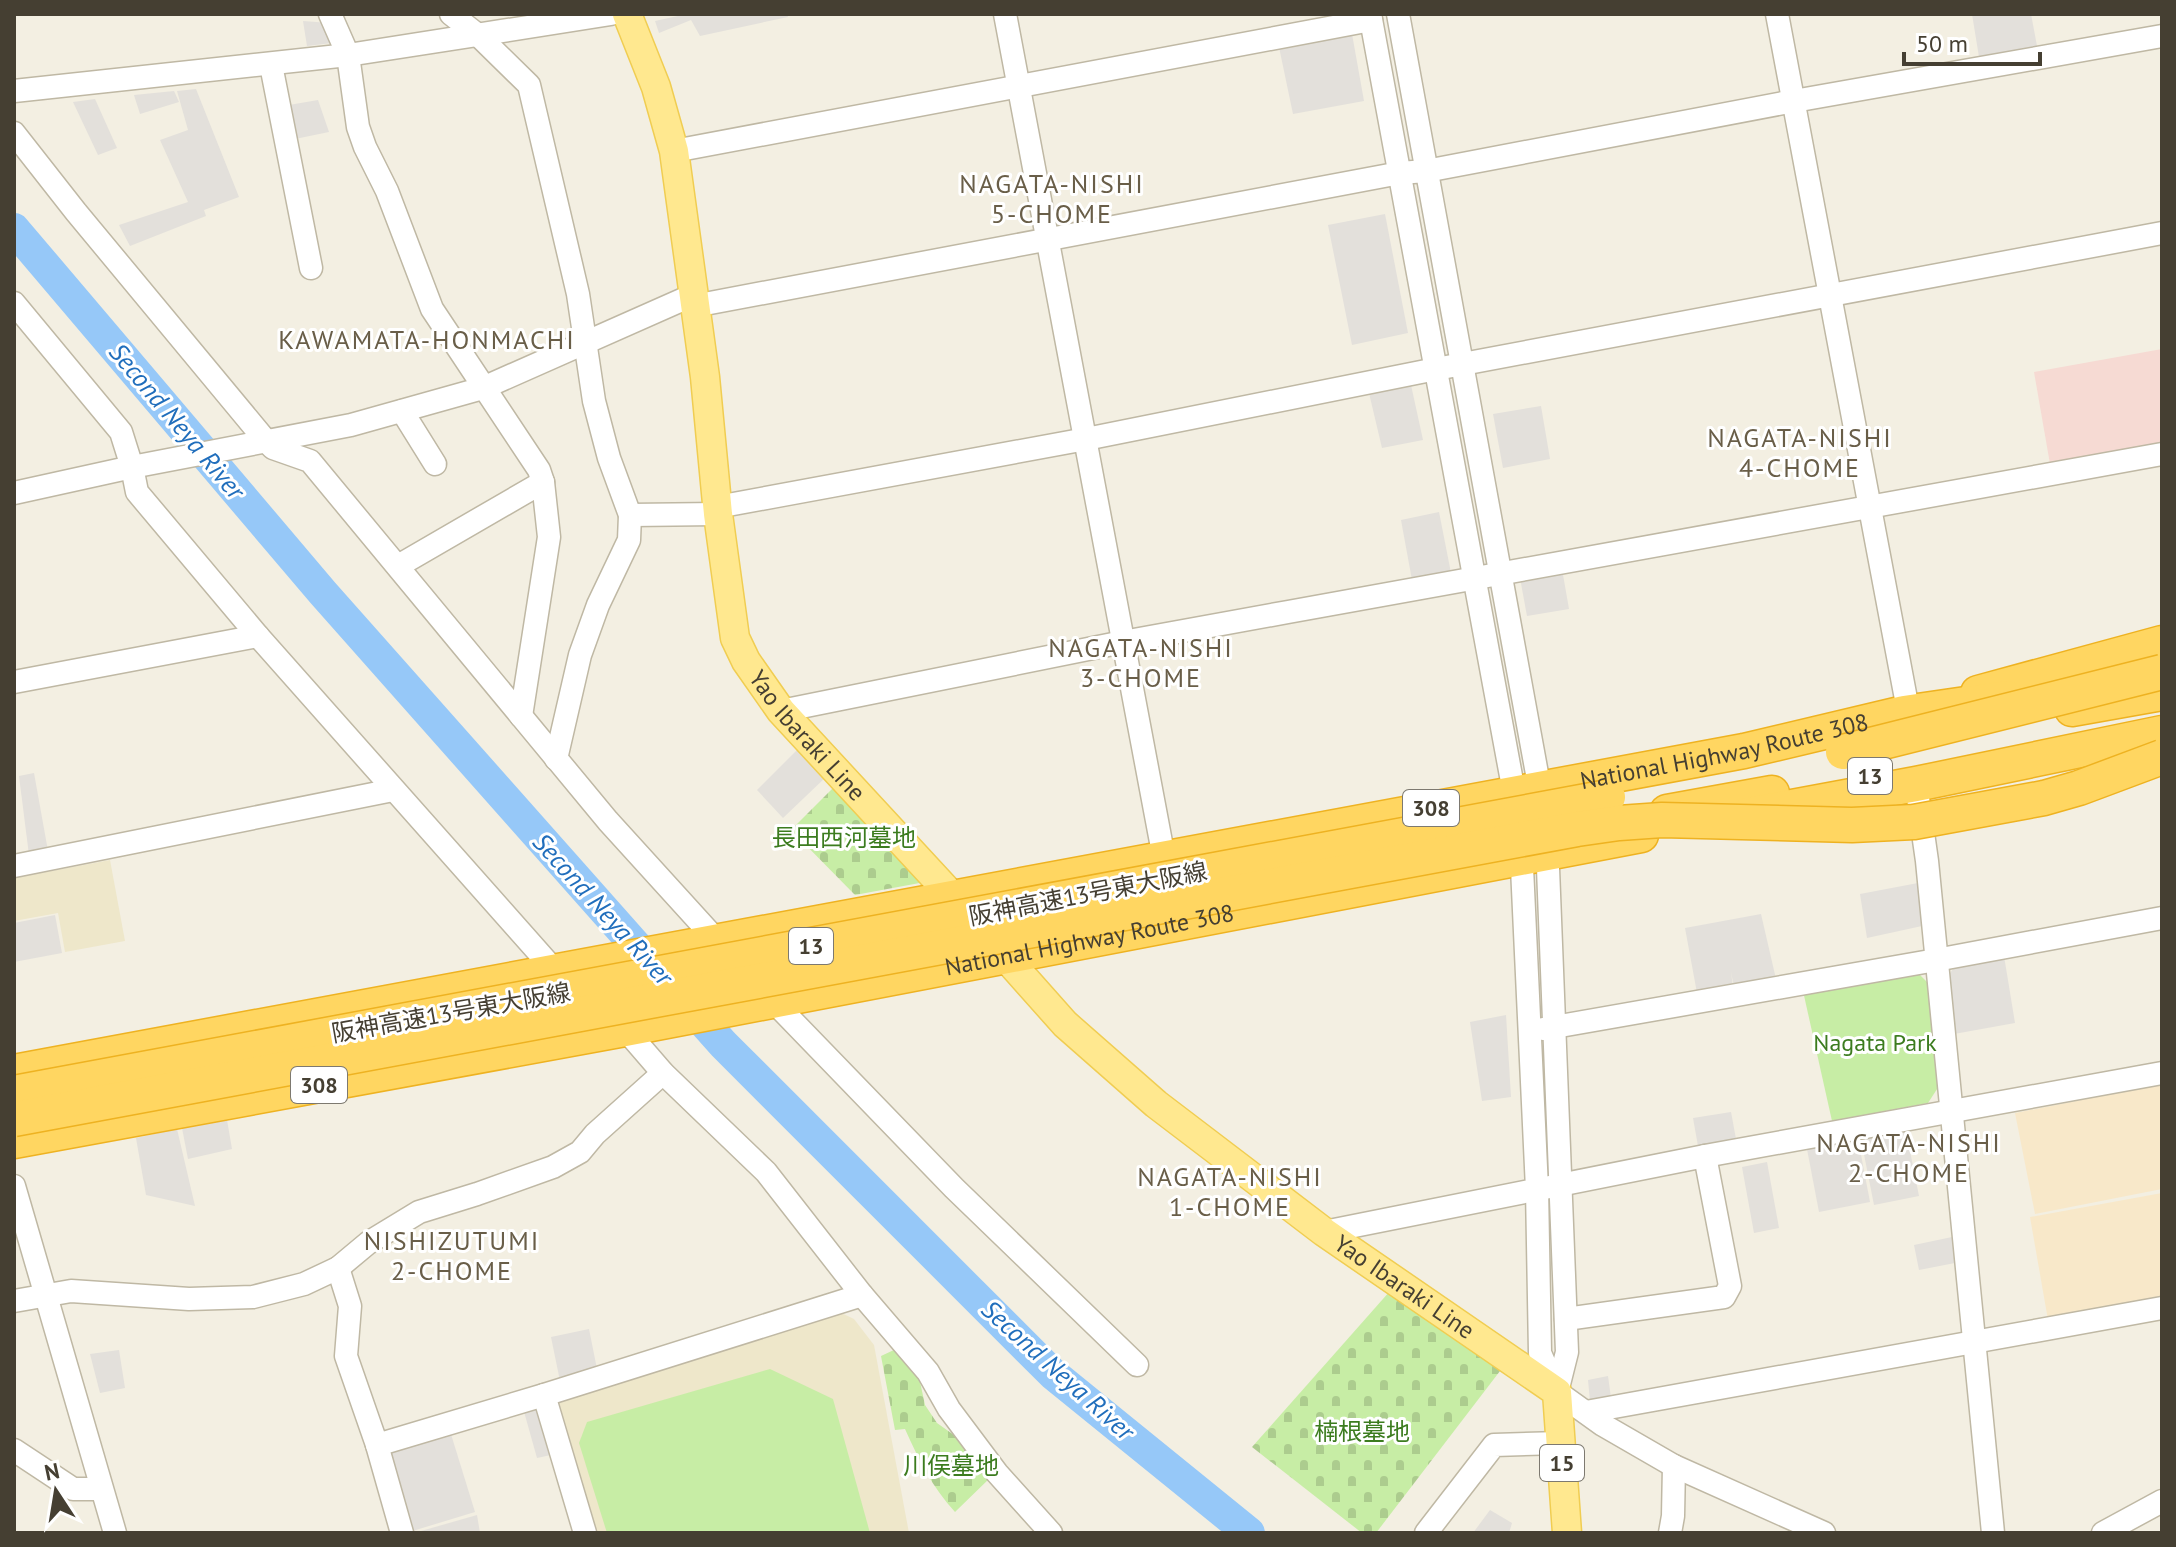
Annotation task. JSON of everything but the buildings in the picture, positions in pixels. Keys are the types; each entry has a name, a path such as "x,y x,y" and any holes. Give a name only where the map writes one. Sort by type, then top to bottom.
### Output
{"highway":[{"name":"308","path":"1904,713 2162,643"},
{"name":"National Highway Route 308","path":"14,1072 1744,751 1904,713 2162,674"},
{"path":"1843,752 2162,674"},
{"name":"阪神高速13号東大阪線","path":"14,1093 2162,693"},
{"name":"阪神高速13号東大阪線","path":"14,1119 2162,722"},
{"name":"National Highway Route 308","path":"14,1141 633,1028 1916,784 2162,733"},
{"path":"2079,788 2162,757"},
{"name":"308","path":"1916,784 2162,767"},
{"path":"1577,829 1619,823 1706,819 1852,825 1903,823 2044,798 2162,767"}],"main road":[{"name":"Yao Ibaraki Line","path":"627,14 656,87 674,151 705,377 735,638 746,661 781,711 954,898 1065,1024 1156,1104 1324,1232 1557,1392"},
{"name":"15","path":"1557,1392 1567,1533"}],"street":[{"path":"330,14 348,55 358,127 387,191 432,309 539,470 543,482 549,537 521,716"},
{"path":"451,14 479,36 529,85 578,294 594,401 609,458 630,515 629,540 598,605 580,655 556,759"},
{"path":"14,91 271,65 611,14"},
{"path":"1005,14 1164,858"},
{"path":"1399,14 1501,574 1535,855 1554,1027 1566,1319 1567,1352 1557,1392"},
{"path":"1777,14 1906,699 1904,713"},
{"path":"674,151 1019,88 1371,17 1475,577 1527,790"},
{"path":"14,493 351,425 402,411 483,388 584,343 694,300 1048,241 1400,173 1426,171 1794,101 2162,36"},
{"path":"271,65 311,268"},
{"path":"14,133 266,441 273,448 310,461 710,943"},
{"path":"630,515 718,511 1436,369 2162,233"},
{"path":"14,303 121,432 137,492 393,790 566,970"},
{"path":"402,411 435,464"},
{"path":"781,711 1123,642 2162,454"},
{"path":"398,566 543,482"},
{"path":"14,682 258,636"},
{"path":"1916,784 1927,861 1993,1533"},
{"path":"14,866 393,790"},
{"path":"1535,855 1530,1032 1540,1353 1557,1392 1603,1425 1674,1466 1824,1533"},
{"path":"1530,1032 2162,918"},
{"path":"764,1003 1137,1365"},
{"path":"633,1028 663,1073 766,1172 862,1295 928,1372 949,1409 997,1473 1051,1533"},
{"path":"14,1301 71,1291 189,1299 253,1297 304,1284 338,1268 368,1243 419,1212 553,1167 580,1152 595,1134 663,1073"},
{"path":"1324,1232 1705,1156 2162,1073"},
{"path":"1566,1319 1724,1297 1730,1286 1705,1156"},
{"path":"14,1186 115,1533"},
{"path":"338,1268 350,1306 346,1356 377,1445 402,1533"},
{"path":"377,1445 862,1295"},
{"path":"1586,1412 2162,1308"},
{"path":"544,1395 585,1533"},
{"path":"1426,1533 1494,1445 1560,1443"},
{"path":"14,1450 73,1489 101,1489"},
{"path":"1670,1533 1674,1466"},
{"path":"2103,1533 2162,1501"}],"shaded area":[{"path":"687,14 787,14 788,17 700,36 691,20 659,33 655,21"},
{"path":"1972,14 2031,14 2037,46 1979,57"},
{"path":"303,21 330,23 332,43 307,46"},
{"path":"1352,34 1364,101 1293,114 1279,47"},
{"path":"196,89 239,197 204,210 206,216 130,246 119,225 188,202 160,140 188,130 177,91"},
{"path":"174,91 179,102 140,114 134,95"},
{"path":"95,99 117,148 98,155 73,102"},
{"path":"318,100 329,132 295,139 289,105"},
{"path":"1385,214 1408,333 1352,345 1328,225"},
{"path":"2162,349 2162,444 2050,464 2034,372"},
{"path":"1411,385 1423,440 1382,448 1369,393"},
{"path":"1541,406 1550,459 1503,468 1493,414"},
{"path":"1439,512 1451,573 1412,580 1401,520"},
{"path":"1562,569 1569,609 1527,616 1520,578"},
{"path":"801,746 827,776 783,818 757,790"},
{"path":"34,773 48,851 29,855 19,776"},
{"path":"110,860 125,941 65,952 58,913 14,921 14,878"},
{"path":"1918,883 1922,926 1867,938 1860,894"},
{"path":"1761,914 1776,979 1734,987 1731,972 1733,987 1697,993 1685,928"},
{"path":"55,915 62,953 14,962 14,923"},
{"path":"2004,956 2015,1023 1954,1034 1948,976 1956,965"},
{"path":"1506,1015 1511,1097 1482,1101 1470,1022"},
{"path":"2162,1084 2162,1189 2035,1214 2015,1113"},
{"path":"1731,1112 1736,1139 1698,1146 1693,1118"},
{"path":"227,1120 232,1149 188,1159 182,1128"},
{"path":"177,1129 195,1206 146,1195 136,1138"},
{"path":"1906,1131 1919,1196 1874,1205 1861,1139"},
{"path":"1858,1139 1870,1202 1819,1212 1807,1149"},
{"path":"1767,1162 1779,1228 1754,1233 1742,1167"},
{"path":"2162,1193 2162,1299 2048,1320 2030,1217"},
{"path":"1952,1237 1955,1263 1919,1270 1914,1245"},
{"path":"835,1310 854,1319 874,1345 909,1533 594,1533 555,1399"},
{"path":"589,1329 597,1369 560,1381 551,1337"},
{"path":"119,1350 125,1388 100,1393 90,1354"},
{"path":"1608,1376 1611,1398 1590,1401 1588,1380"},
{"path":"535,1404 551,1455 537,1458 523,1408"},
{"path":"450,1431 475,1512 406,1533 385,1452"},
{"path":"1490,1510 1512,1523 1509,1533 1473,1533"},
{"path":"477,1515 480,1533 414,1533"}],"green space":[{"name":"長田西河墓地","path":"838,783 925,882 855,895 791,830"},
{"name":"Nagata Park","path":"1910,972 1920,975 1927,982 1939,1086 1928,1103 1832,1121 1803,991"},
{"name":"楠根墓地","path":"1390,1291 1500,1371 1376,1533 1362,1533 1252,1447"},
{"name":"川俣墓地","path":"896,1349 919,1377 925,1405 937,1423 968,1445 991,1477 955,1512 939,1493 905,1429 895,1430 881,1356"},
{"path":"770,1369 833,1399 870,1533 607,1533 579,1443 587,1422"}],"waterway":[{"name":"Second Neya River","path":"14,229 323,593 723,1044 1053,1374 1249,1533"}],"district":[{"name":"NAGATA-NISHI 5-CHOME","path":"1052,199"},
{"name":"KAWAMATA-HONMACHI","path":"427,340"},
{"name":"NAGATA-NISHI 4-CHOME","path":"1800,453"},
{"name":"NAGATA-NISHI 3-CHOME","path":"1141,663"},
{"name":"NAGATA-NISHI 2-CHOME","path":"1909,1158"},
{"name":"NAGATA-NISHI 1-CHOME","path":"1230,1192"},
{"name":"NISHIZUTUMI 2-CHOME","path":"452,1256"}]}
